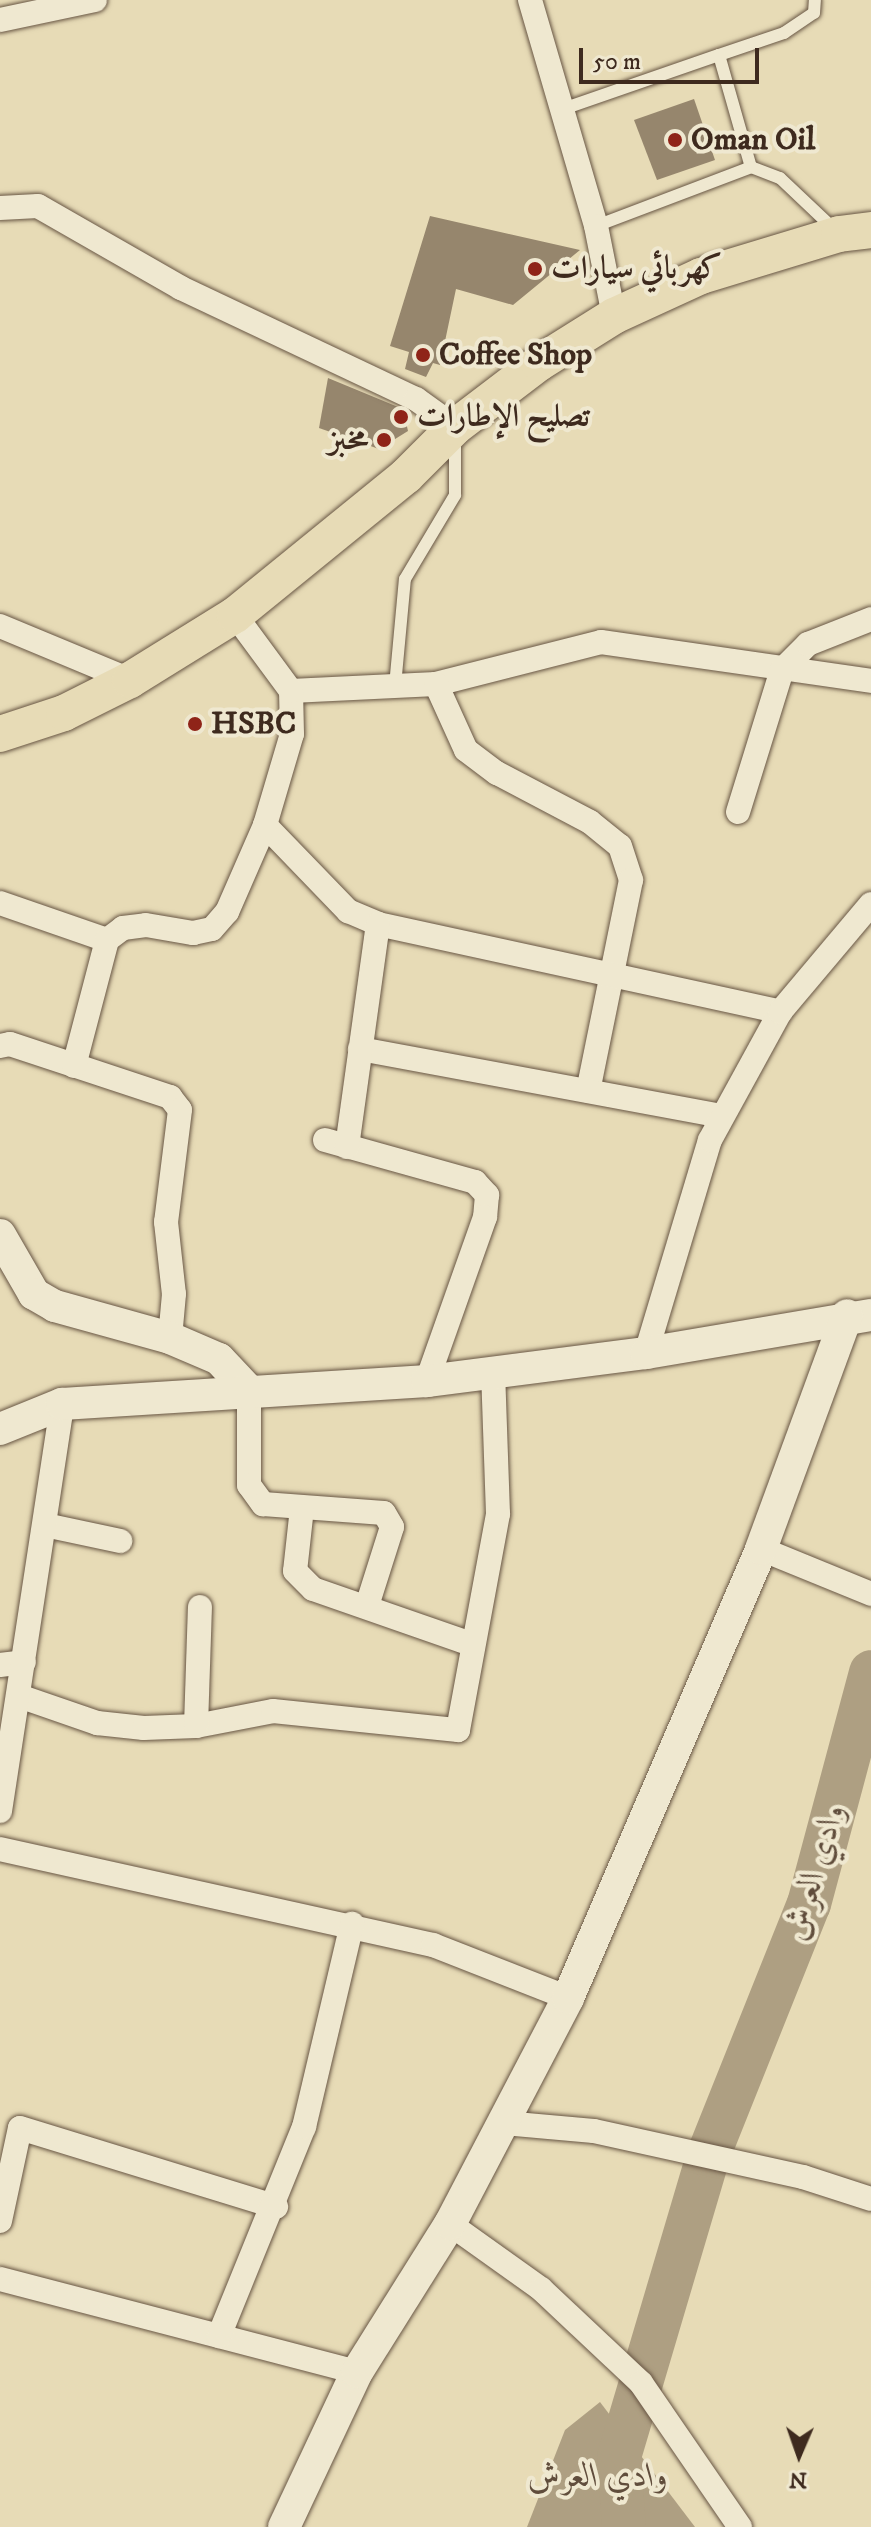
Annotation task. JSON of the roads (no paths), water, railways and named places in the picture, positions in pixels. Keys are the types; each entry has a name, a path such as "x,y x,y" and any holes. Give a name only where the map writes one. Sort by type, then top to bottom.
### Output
{"main road":[{"path":"0,734 64,713 130,680 235,615 406,476 455,427 539,363 614,316 701,276 855,232"},
{"path":"0,1235 34,1294 55,1306 170,1338 219,1359 249,1391"},
{"path":"0,1429 62,1404 427,1381 646,1353 859,1315"},
{"path":"284,2527 357,2372 450,2224 568,1998 859,1315"}],"street":[{"path":"0,20 95,0"},
{"path":"530,0 559,110 596,226 614,316"},
{"path":"0,208 38,206 181,288 416,399 455,427"},
{"path":"74,1066 107,940 123,928 146,925 193,933 212,929 227,912 265,825 292,734 291,691 235,615"},
{"path":"738,812 782,670 808,644 871,619"},
{"path":"0,626 130,680"},
{"path":"291,691 436,684 601,642 871,681"},
{"path":"436,684 466,750 497,773 590,822 620,846 631,880 615,975 588,1091"},
{"path":"265,825 348,911 378,924 780,1012"},
{"path":"0,903 107,940"},
{"path":"646,1353 672,1254 722,1116 780,1012 871,904"},
{"path":"378,924 360,1049 336,1143 475,1182 487,1195 485,1217 427,1381"},
{"path":"0,1046 10,1044 170,1097 180,1110 166,1222 174,1294 170,1338"},
{"path":"360,1049 722,1116"},
{"path":"19,1696 97,1723 196,1726 273,1711 458,1730 471,1644 498,1514 493,1372"},
{"path":"249,1391 249,1485 263,1504 384,1513 392,1527 367,1606"},
{"path":"0,1811 62,1404"},
{"path":"302,1508 295,1571 313,1589 471,1644"},
{"path":"45,1525 120,1541"},
{"path":"761,1549 871,1594"},
{"path":"196,1726 200,1607"},
{"path":"0,1665 24,1662"},
{"path":"0,1849 352,1924 433,1945 568,1998"},
{"path":"219,2336 276,2207 304,2127 352,1924"},
{"path":"504,2123 594,2131 803,2177 871,2199"},
{"path":"0,2221 10,2126 276,2207"},
{"path":"450,2224 541,2289 641,2383 740,2527"},
{"path":"0,2279 357,2372"}],"lane":[{"path":"559,110 784,33 814,13 815,0"},
{"path":"719,55 751,167"},
{"path":"596,226 751,167 780,178 855,232"},
{"path":"395,686 405,579 455,495 455,427"}],"water":[{"name":"وادي العرش","path":"600,2402 695,2527 527,2527 565,2430"}],"waterway":[{"name":"وادي العرش","path":"624,2527 619,2457 708,2156 809,1904 871,1672"}],"place":[{"name":"Oman Oil","path":"675,140"},
{"name":"كهربائي سيارات","path":"535,269"},
{"name":"Coffee Shop","path":"423,355"},
{"name":"تصليح الإطارات","path":"401,417"},
{"name":"مخبز","path":"384,440"},
{"name":"HSBC","path":"195,724"}]}
